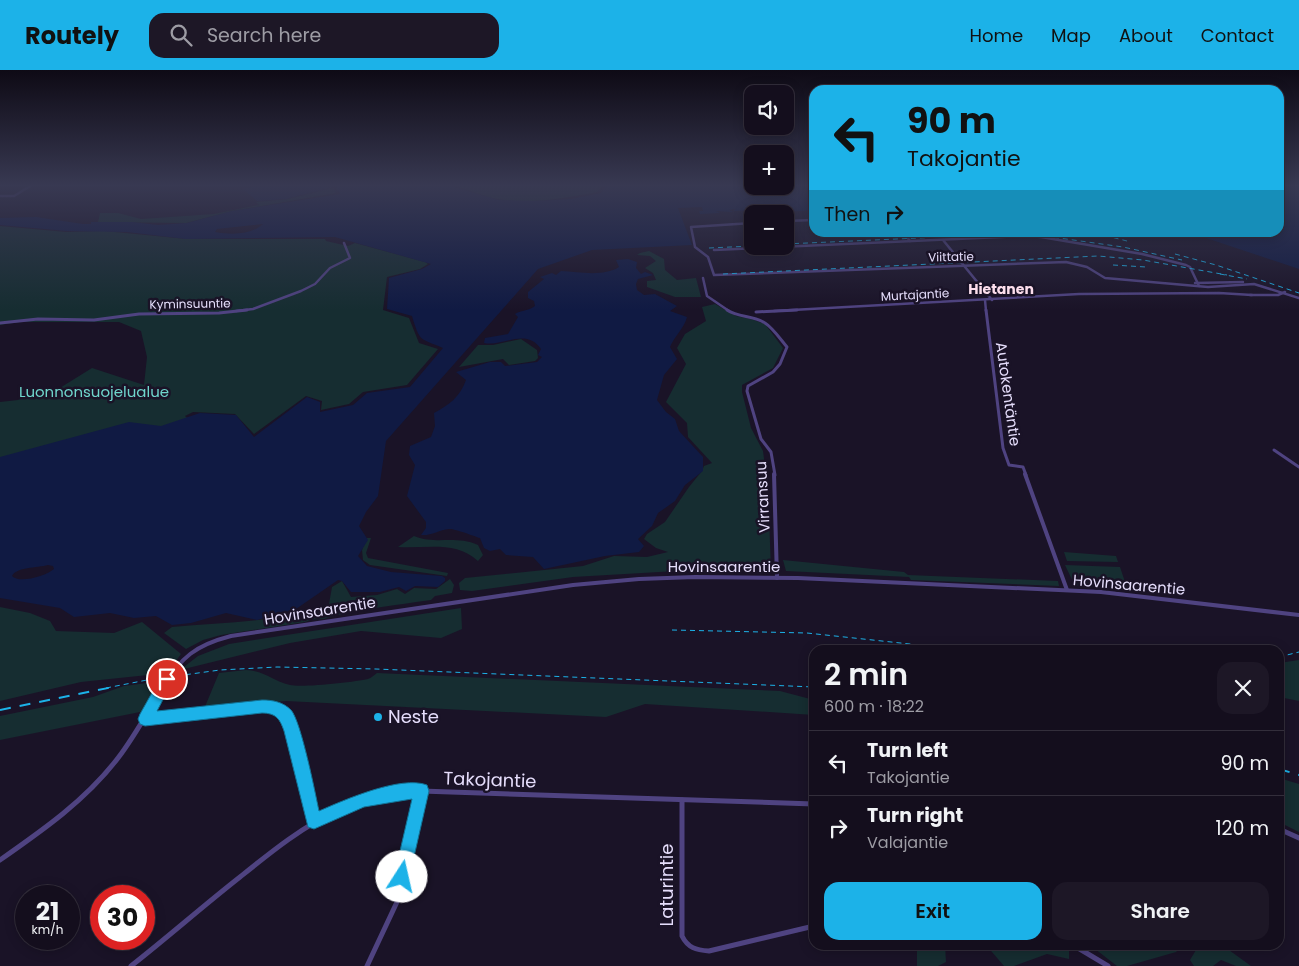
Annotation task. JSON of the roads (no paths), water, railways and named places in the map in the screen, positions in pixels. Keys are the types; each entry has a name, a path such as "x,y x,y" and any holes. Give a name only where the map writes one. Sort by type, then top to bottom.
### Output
{"street":[{"name":"Viittatie","path":"691,227 695,248 708,257 714,275 1066,262 1087,267 1103,275 1105,278 1197,285 1254,284 1285,292 1299,298"},
{"path":"907,237 910,241"},
{"path":"714,250 1005,237"},
{"path":"1035,237 1070,241 1142,254 1186,265 1190,267 1197,285"},
{"path":"942,240 992,300"},
{"name":"Kyminsuuntie","path":"0,323 38,320 94,320 152,313 219,313 268,305 315,284 330,268 350,258 344,242"},
{"name":"Virransuu","path":"703,278 707,296 735,315 756,318 766,323 787,347 780,368 776,372 748,386 747,391 761,439 771,452 776,483 777,578"},
{"path":"1194,293 1278,295 1285,292"},
{"name":"Murtajantie","path":"756,312 1079,294 1194,293 1252,295"},
{"name":"Autokentäntie","path":"985,300 1003,448 1009,464 1023,467 1067,590"},
{"path":"1274,450 1299,467"},
{"name":"Hovinsaarentie","path":"0,860 50,825 87,794 113,765 145,719 167,679 178,664 196,648 212,640 231,636 573,585 665,578 777,578 1067,590 1134,595 1299,615"},
{"path":"145,719 262,706 275,707 286,715 292,731 314,821"},
{"path":"367,966 397,902 421,791"},
{"name":"Takojantie","path":"131,966 283,842 314,821 363,800 402,792 421,791 809,804"},
{"name":"Laturintie","path":"682,800 682,936 686,944 693,950 709,951 809,927"},
{"path":"1284,831 1299,838"},
{"path":"1081,950 1108,966"}],"water":[{"path":"20,227 237,227 217,229 215,232 228,234 247,232 259,227 685,227 692,245 592,250 538,269 386,441 378,496 366,512 359,526 368,540 358,556 367,566 391,572 442,576 445,578 445,581 438,587 415,586 406,591 399,587 380,592 351,592 342,581 338,580 296,609 257,620 226,613 191,623 172,625 156,616 134,618 110,613 74,617 60,608 0,598 0,457 129,422 161,426 200,413 236,415 254,437 307,397 320,402 320,412 353,405 367,393 410,387 443,348 425,341 419,335 412,316 387,309 389,278 422,269 431,264 335,237 186,239 127,232 67,231","holes":["48,565 53,566 54,569 39,576 26,579 12,576 22,569"]},
{"path":"1284,227 1299,227 1299,269 1203,237 1284,237"},
{"path":"628,259 637,262 636,268 641,274 645,272 653,275 638,279 636,284 637,290 644,295 655,294 677,306 670,311 687,317 670,347 677,359 664,375 657,400 666,412 675,419 679,431 703,457 703,471 685,485 675,501 658,513 652,526 638,539 644,546 639,552 605,556 544,569 533,557 506,555 500,549 490,551 484,548 480,538 459,531 449,529 421,535 426,528 426,522 407,496 415,465 409,455 410,446 431,437 435,426 434,413 449,404 461,391 466,380 456,372 490,362 501,362 505,366 537,362 542,357 538,355 541,349 528,339 521,338 491,344 484,343 485,338 508,334 518,317 515,314 535,306 534,301 528,298 528,292 544,279 540,277 552,273 556,275 561,271 606,272 619,267 616,260"}],"railway":[{"path":"794,244 941,237"},
{"path":"1052,237 1123,247 1182,260"},
{"path":"1111,237 1127,241"},
{"path":"709,248 744,246"},
{"path":"1175,254 1216,265 1299,293"},
{"path":"723,274 1098,256 1143,260 1227,275"},
{"path":"1113,265 1146,267"},
{"path":"1220,274 1247,279"},
{"path":"672,630 807,633 919,645"},
{"path":"1284,656 1299,652"},
{"path":"106,688 147,680 220,670 277,667 376,669 809,687"},
{"path":"0,710 113,687"},
{"path":"1284,770 1299,775"}],"place":[{"name":"Neste","path":"378,717"}],"district":[{"name":"Hietanen","path":"1001,289"}],"park label":[{"name":"Luonnonsuojelualue","path":"94,392"}]}
